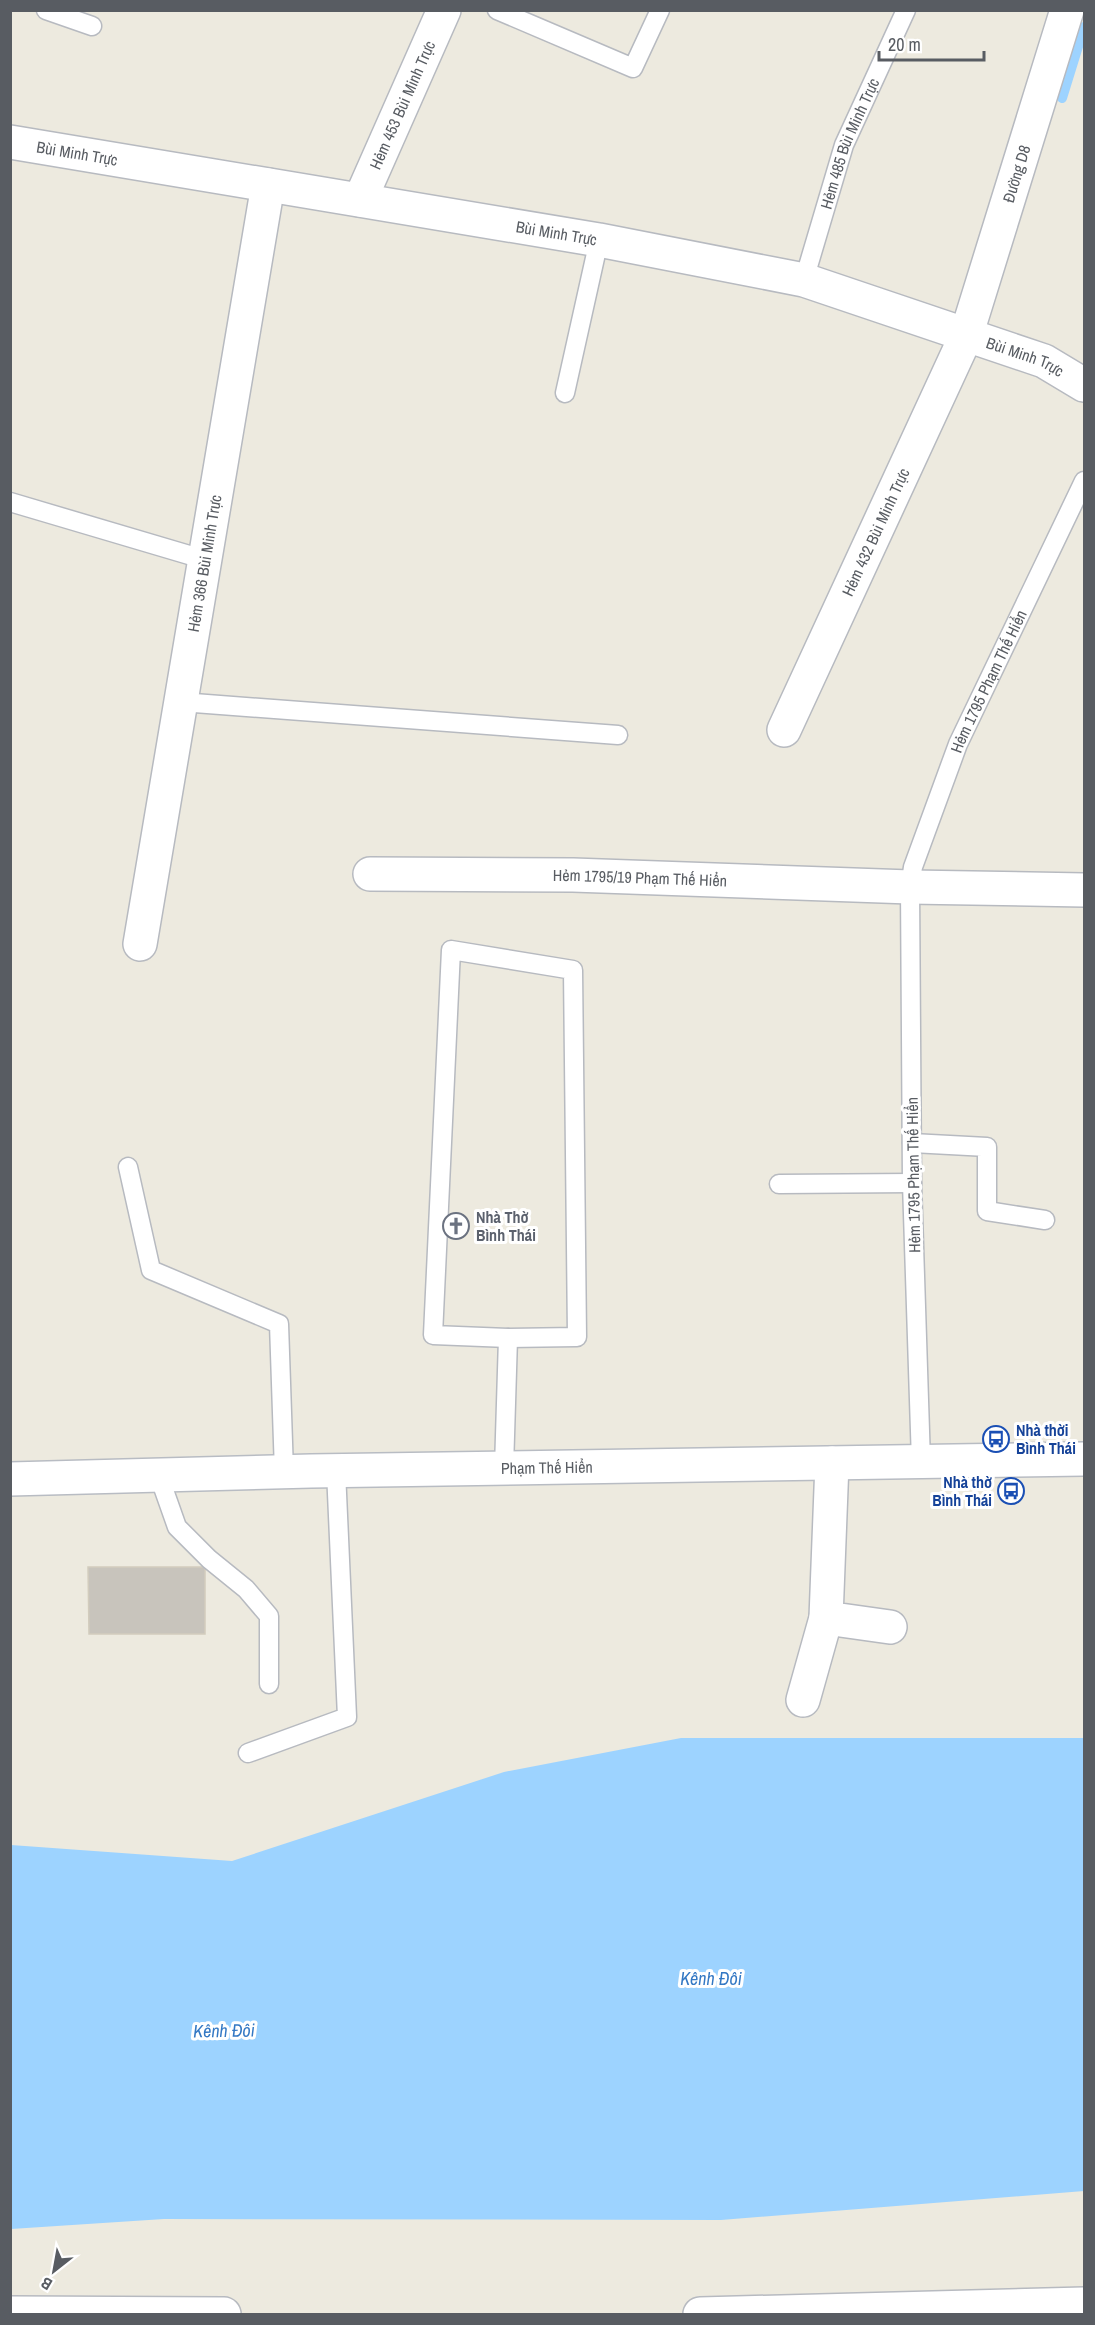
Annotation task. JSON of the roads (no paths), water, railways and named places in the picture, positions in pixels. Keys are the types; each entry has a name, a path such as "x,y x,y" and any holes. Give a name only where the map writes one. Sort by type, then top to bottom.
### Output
{"street":[{"name":"Hẻm 453 Bùi Minh Trực","path":"360,200 444,10"},
{"name":"Đường D8","path":"966,336 1067,10"},
{"name":"Bùi Minh Trực","path":"10,142 599,240 804,280 1044,362 1084,385"},
{"name":"Hẻm 366 Bùi Minh Trực","path":"140,944 268,185"},
{"name":"Hẻm 432 Bùi Minh Trực","path":"784,730 966,336"},
{"name":"Hẻm 1795/19 Phạm Thế Hiển","path":"370,874 573,875 910,887"},
{"path":"910,887 1084,890"},
{"name":"Phạm Thế Hiển","path":"10,1479 504,1468 1084,1460"},
{"path":"803,1700 826,1618 832,1463"},
{"path":"826,1618 890,1627"},
{"path":"700,2314 924,2312 1084,2304"},
{"path":"10,2313 224,2314"}],"lane":[{"path":"46,10 92,26"},
{"path":"497,10 633,68 660,10"},
{"name":"Hẻm 485 Bùi Minh Trực","path":"804,280 843,145 906,10"},
{"path":"565,393 599,240"},
{"name":"Hẻm 1795 Phạm Thế Hiển","path":"921,1462 912,1183 910,887 913,867 958,744 1084,481"},
{"path":"10,502 206,560"},
{"path":"181,702 618,735"},
{"path":"451,950 573,970 577,1337 507,1338 433,1335 451,950"},
{"path":"912,1143 987,1147 987,1211 1045,1220"},
{"path":"128,1167 151,1270 279,1323 284,1472"},
{"path":"779,1184 912,1183"},
{"path":"504,1468 507,1338"},
{"path":"248,1753 347,1717 336,1471"},
{"path":"159,1476 177,1527 209,1559 246,1589 269,1616 269,1684"}],"water":[{"name":"Kênh Đôi","path":"681,1738 1084,1738 1084,2191 721,2220 164,2219 11,2229 11,1845 232,1861 504,1772"}],"waterway":[{"path":"1062,98 1084,27"}],"place":[{"name":"Nhà Thờ Bình Thái","path":"456,1226"},
{"name":"Nhà thời Bình Thái","path":"996,1439"},
{"name":"Nhà thờ Bình Thái","path":"1011,1491"}]}
